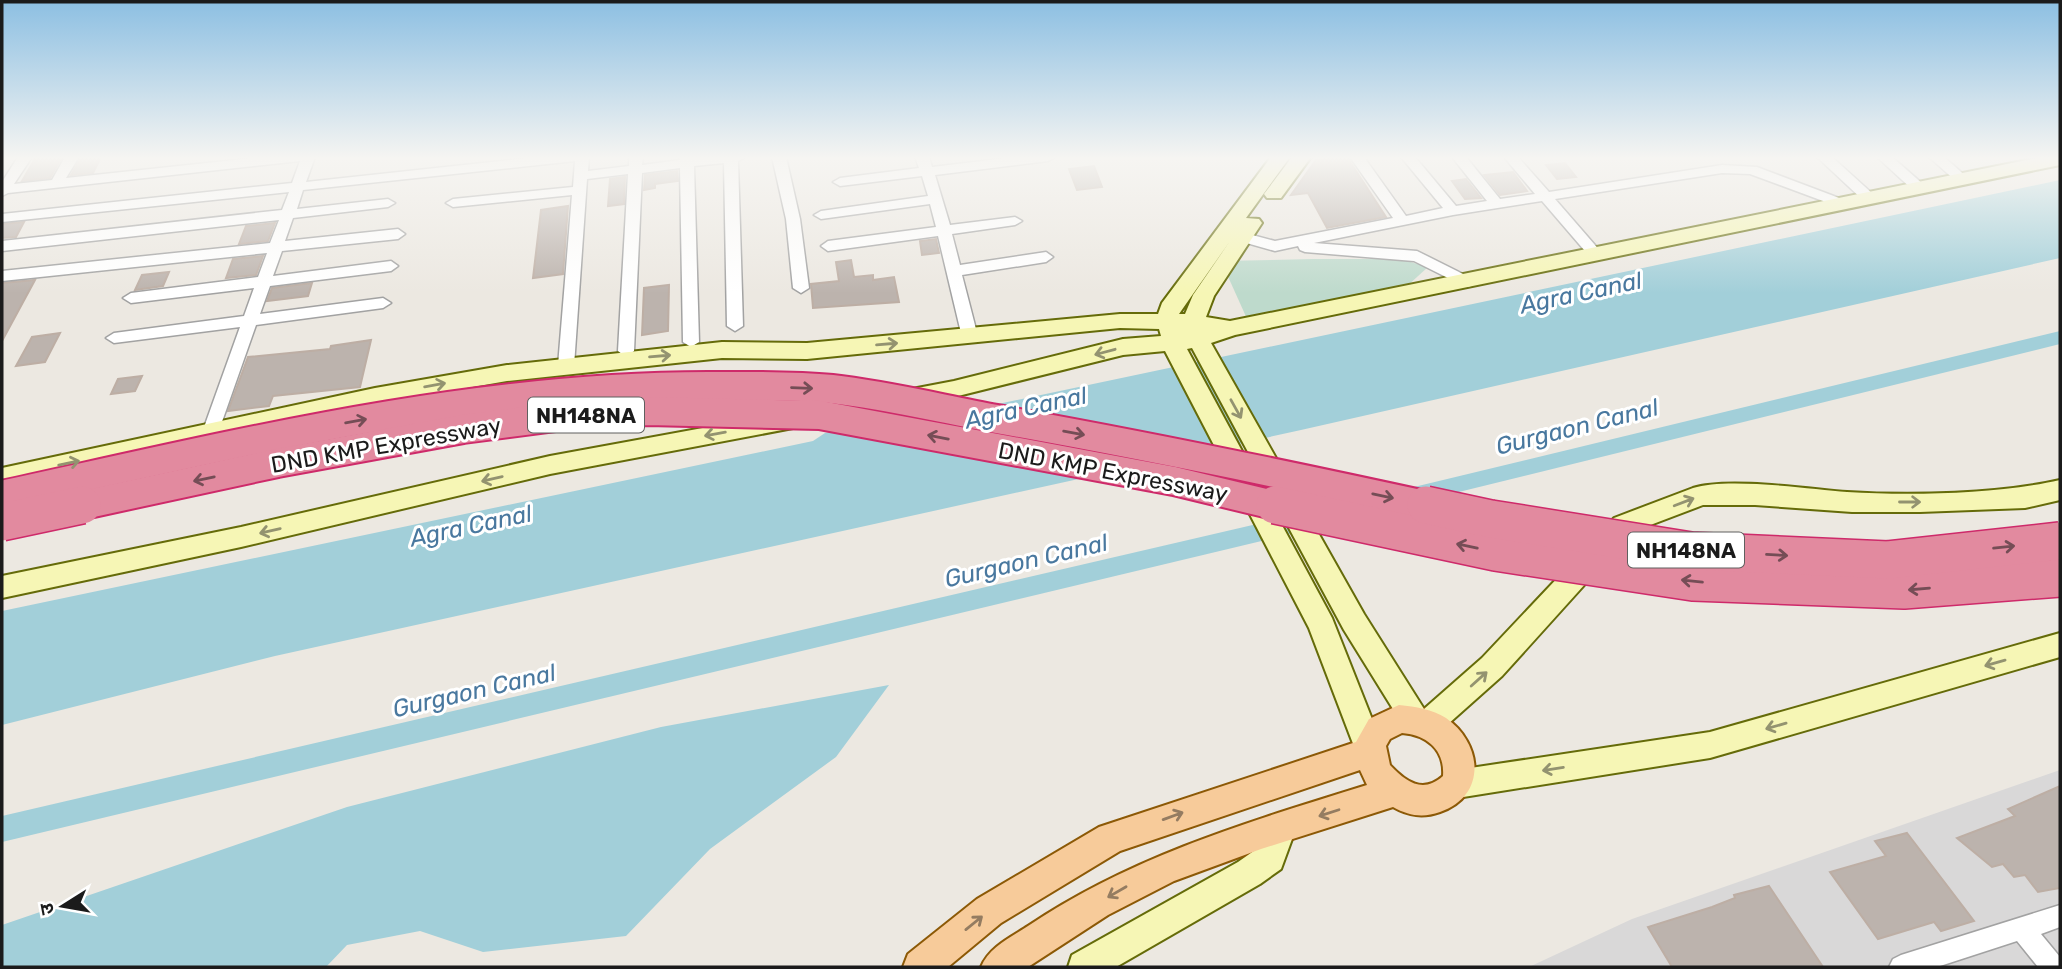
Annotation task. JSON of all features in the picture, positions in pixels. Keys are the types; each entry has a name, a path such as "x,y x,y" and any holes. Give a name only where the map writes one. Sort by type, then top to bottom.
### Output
{"highway":[{"name":"DND KMP Expressway","path":"2,495 277,435 468,402 562,391 652,386 756,387 831,389 1168,449 1491,519 1692,551 1888,559 2060,541"},
{"name":"DND KMP Expressway","path":"2,522 277,463 463,429 556,417 648,411 820,415 1174,481 1326,517 1495,552 1693,582 1904,590 2060,578"}],"main road":[{"path":"1399,719 1422,722 1448,740 1455,750 1460,772 1457,784 1448,794 1437,800 1423,802 1394,792 1376,774 1370,752 1372,740 1378,730 1387,723 1399,719"},
{"path":"921,967 989,911 1111,838 1370,752"},
{"path":"999,967 1043,935 1131,884 1205,853 1394,792"}],"street":[{"path":"2,218 147,202"},
{"path":"210,433 291,202"},
{"path":"453,203 458,202"},
{"path":"566,366 579,202"},
{"path":"626,351 634,202"},
{"path":"688,202 691,342"},
{"path":"734,202 735,326"},
{"path":"789,202 801,288"},
{"path":"821,215 913,202"},
{"path":"937,202 970,337"},
{"path":"1248,202 1170,308 1172,339 1322,626 1370,752"},
{"path":"1268,202 1241,237 1204,295 1198,337 1354,622 1422,722 1492,667 1623,525 1702,495 1755,495 1852,502 1920,502 2025,498 2060,490"},
{"path":"1389,202 1403,222"},
{"path":"1446,202 1453,211"},
{"path":"1275,246 1507,202"},
{"path":"1549,202 1596,255"},
{"path":"1838,202 1842,204"},
{"path":"2,587 241,537 551,466 954,389 1123,347 1198,337 1231,328 1850,202"},
{"path":"2,246 388,203"},
{"path":"828,246 1015,221"},
{"path":"2,276 398,234"},
{"path":"1241,237 1275,246 1417,256 1466,282"},
{"path":"953,271 1046,257"},
{"path":"131,298 391,266"},
{"path":"114,338 383,303"},
{"path":"2,477 375,396 507,373 566,366 722,350 807,351 1102,322 1172,339"},
{"path":"1457,784 1710,745 2060,645"},
{"path":"1084,967 1249,873 1270,858 1281,828"},
{"path":"1901,967 2060,916"},
{"path":"2021,928 2053,967"}],"shaded area":[{"path":"2060,770 2060,967 1529,967 1632,919"}],"green space":[{"path":"1400,259 1428,267 1406,287 1248,321 1221,261"}],"water":[{"name":"Agra Canal","path":"1955,202 2060,202 2060,258 1301,430 275,656 2,725 2,611 813,441 825,433 906,417 908,423"},
{"path":"889,685 836,757 710,849 626,936 483,952 420,931 347,945 326,967 2,967 2,925 347,807 661,727"}],"building":[{"path":"608,202 624,202 624,204 608,206"},
{"path":"1313,202 1376,202 1386,217 1327,228"},
{"path":"568,206 563,274 533,278 541,210"},
{"path":"24,222 16,237 2,238 2,224"},
{"path":"275,223 268,241 239,244 246,226"},
{"path":"936,239 939,253 922,255 920,241"},
{"path":"263,256 256,275 226,278 233,259"},
{"path":"851,260 854,277 873,275 873,280 894,277 899,302 813,308 811,284 839,281 836,262"},
{"path":"169,272 163,286 135,290 142,275"},
{"path":"35,280 2,341 2,283"},
{"path":"312,283 308,296 267,301 272,288"},
{"path":"669,285 668,331 642,335 644,288"},
{"path":"60,333 45,362 16,366 32,337"},
{"path":"371,340 360,387 273,396 269,406 228,411 248,357 330,349 331,346"},
{"path":"142,376 135,391 111,394 118,379"},
{"path":"2060,786 2060,888 2038,892 2025,875 2014,877 2003,864 1992,867 1957,838 2015,816 2008,809"},
{"path":"1907,833 1974,921 1941,931 1934,922 1878,939 1830,872 1886,856 1875,841"},
{"path":"1769,886 1823,967 1672,967 1648,927 1712,907 1735,898 1734,895"}],"waterway":[{"name":"Gurgaon Canal","path":"1414,495 2060,337"},
{"name":"Gurgaon Canal","path":"2,829 1287,526"}]}
